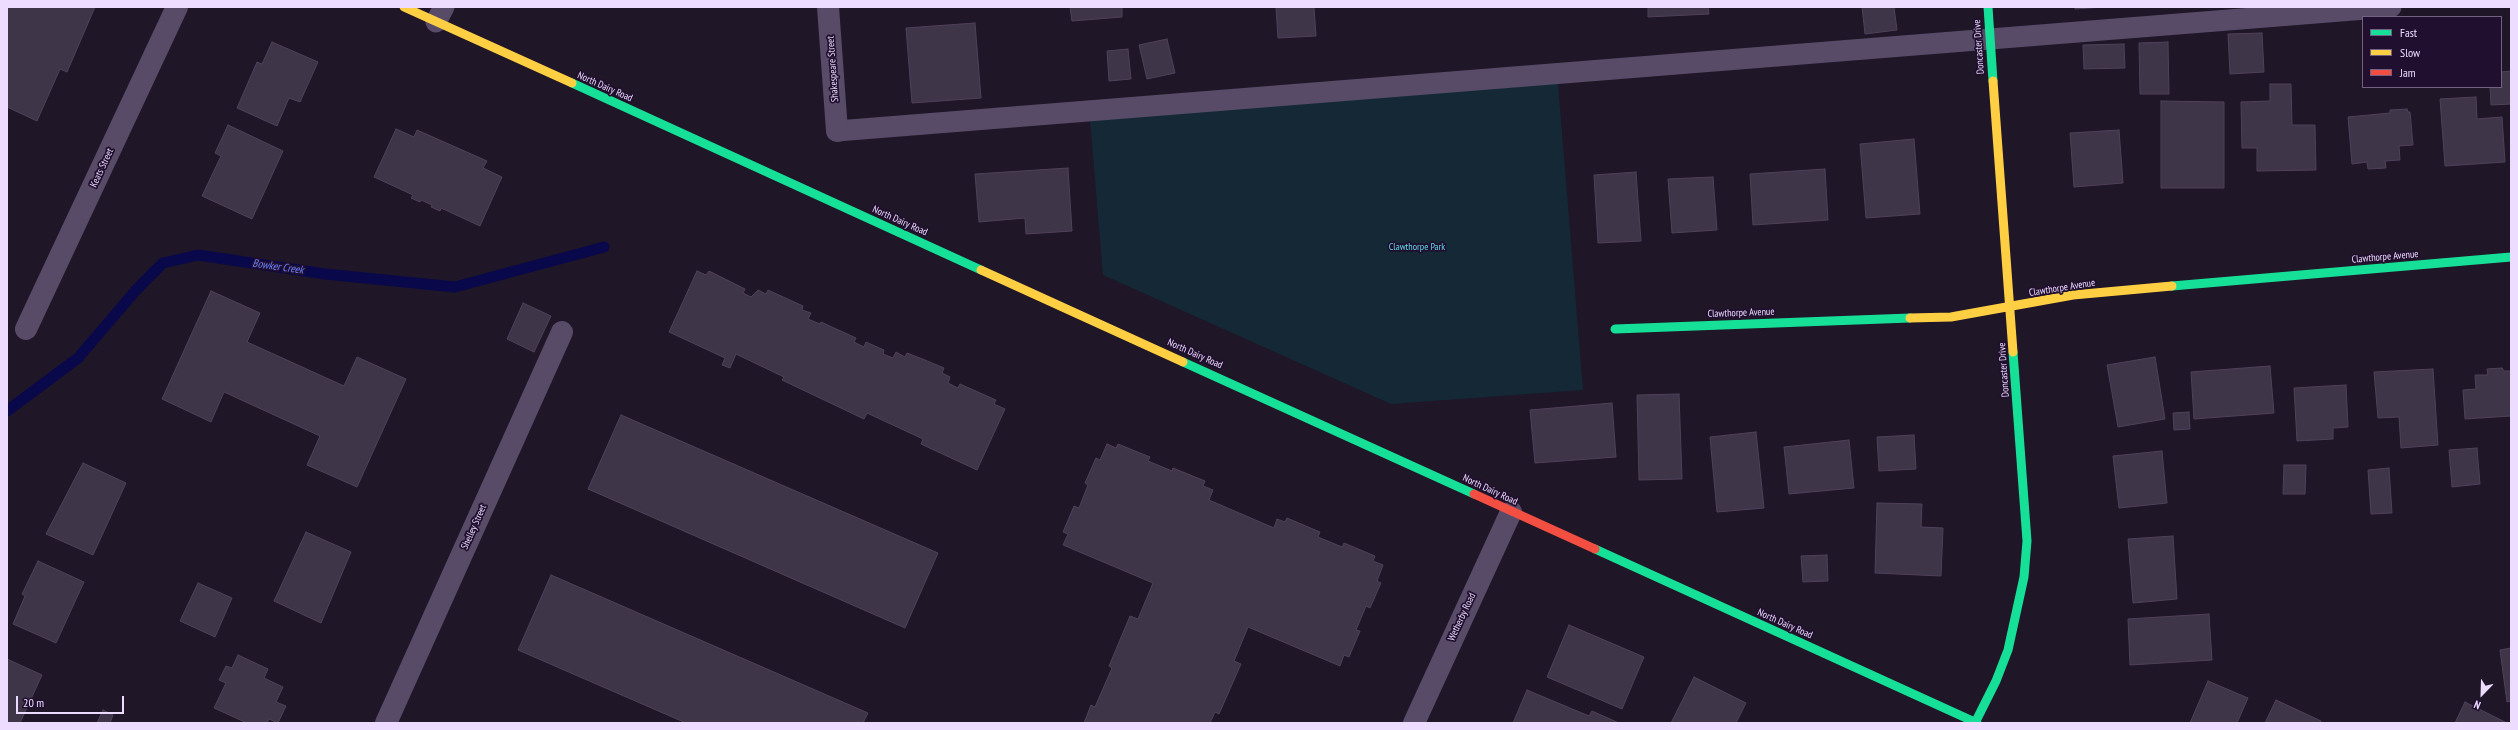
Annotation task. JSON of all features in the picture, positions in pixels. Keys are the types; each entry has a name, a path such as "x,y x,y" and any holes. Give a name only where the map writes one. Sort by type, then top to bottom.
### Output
{"street":[{"name":"Keats Street","path":"26,329 177,7"},
{"name":"North Dairy Road","path":"404,7 440,14 1511,512 1976,723"},
{"name":"Shakespeare Street","path":"828,7 837,131"},
{"name":"Doncaster Drive","path":"1976,723 1996,681 2008,650 2024,577 2027,541 1988,7"},
{"name":"Clawthorpe Avenue","path":"1615,329 1951,317 2010,308 2073,295 2511,257"},
{"name":"Shelley Street","path":"386,723 562,332"},
{"name":"Wetherby Road","path":"1414,723 1511,512"}],"lane":[{"path":"837,131 2391,7"}],"green space":[{"name":"Clawthorpe Park","path":"1558,83 1583,390 1391,404 1103,275 1090,120"}],"building":[{"path":"7,7 95,7 67,72 60,69 37,121 7,107"},
{"path":"1070,7 1122,7 1122,17 1072,21"},
{"path":"1276,7 1314,7 1316,36 1278,38"},
{"path":"1648,7 1708,7 1709,14 1648,17"},
{"path":"1862,7 1894,7 1897,30 1865,34"},
{"path":"2075,7 2104,7 2075,9"},
{"path":"975,23 981,98 912,103 906,28"},
{"path":"2262,33 2264,72 2230,74 2228,34"},
{"path":"1167,39 1175,73 1147,79 1139,45"},
{"path":"272,42 318,62 300,102 289,98 277,126 237,108 257,62 262,64"},
{"path":"2168,42 2169,94 2140,94 2139,43"},
{"path":"2124,44 2125,68 2084,69 2083,45"},
{"path":"1128,49 1131,79 1109,81 1107,51"},
{"path":"2511,71 2511,104 2491,105 2490,88 2502,88 2502,72"},
{"path":"2270,84 2291,84 2292,125 2315,125 2316,170 2257,171 2257,148 2242,148 2241,102 2270,101"},
{"path":"2476,97 2477,119 2502,117 2505,162 2445,166 2440,99"},
{"path":"2161,101 2224,102 2224,188 2161,188"},
{"path":"2407,109 2408,112 2410,112 2413,145 2399,146 2400,160 2385,161 2386,168 2368,169 2367,162 2352,164 2348,117 2390,113 2390,110"},
{"path":"228,125 283,151 252,219 202,196 221,156 215,153"},
{"path":"396,129 414,137 417,130 487,161 483,168 502,177 480,226 441,208 440,211 421,200 420,202 411,198 413,195 374,177"},
{"path":"2119,130 2123,183 2074,187 2070,133"},
{"path":"1914,139 1920,214 1866,218 1860,144"},
{"path":"1068,168 1072,231 1026,234 1025,218 979,222 975,174"},
{"path":"1825,169 1828,220 1753,225 1750,174"},
{"path":"1636,172 1641,241 1598,243 1594,175"},
{"path":"1713,177 1717,230 1672,233 1668,179"},
{"path":"697,271 706,275 709,271 745,289 743,293 751,297 758,290 766,294 768,290 803,306 802,310 811,313 808,319 820,324 821,322 856,338 854,342 864,347 866,342 884,350 883,354 893,358 896,352 905,357 907,353 925,360 944,368 942,373 950,377 948,383 958,388 960,384 996,400 994,404 1005,409 977,470 921,444 923,439 867,413 864,419 782,380 784,377 736,354 730,368 722,365 725,358 669,332"},
{"path":"211,291 260,313 247,342 344,386 357,357 406,379 357,487 307,465 320,436 224,392 211,422 162,399"},
{"path":"523,303 551,316 534,352 507,339"},
{"path":"2155,357 2165,419 2118,427 2107,365"},
{"path":"2270,366 2274,413 2194,419 2191,372"},
{"path":"2502,368 2504,371 2511,371 2511,416 2465,419 2463,390 2476,389 2475,375 2488,375 2487,369"},
{"path":"2433,369 2438,445 2401,448 2399,417 2378,418 2374,372"},
{"path":"2346,385 2348,427 2333,428 2333,439 2297,441 2294,388"},
{"path":"1679,394 1682,479 1639,480 1637,395"},
{"path":"1612,403 1616,457 1535,463 1530,410"},
{"path":"2189,412 2190,429 2174,430 2173,413"},
{"path":"621,415 938,553 905,628 588,489"},
{"path":"1756,432 1764,508 1717,512 1710,437"},
{"path":"1914,435 1916,469 1879,471 1877,437"},
{"path":"1849,440 1854,488 1789,494 1784,447"},
{"path":"1107,444 1116,448 1118,444 1150,457 1148,461 1172,471 1173,468 1205,481 1203,486 1213,490 1209,500 1274,528 1277,519 1285,522 1287,518 1320,532 1318,537 1342,547 1344,543 1375,556 1373,561 1383,565 1377,581 1381,583 1370,608 1366,606 1356,630 1360,631 1349,657 1344,655 1340,666 1248,627 1234,661 1241,664 1219,714 1215,712 1210,723 1084,723 1091,705 1095,707 1112,668 1109,666 1130,616 1138,619 1153,583 1063,545 1068,534 1063,532 1074,506 1079,508 1088,485 1085,483 1096,458 1100,460"},
{"path":"2477,448 2480,484 2452,487 2449,450"},
{"path":"2162,451 2167,503 2119,508 2113,456"},
{"path":"83,463 126,483 93,555 46,534"},
{"path":"2284,465 2306,465 2305,494 2283,494"},
{"path":"2389,468 2392,513 2371,514 2368,470"},
{"path":"1877,503 1922,504 1921,527 1943,528 1941,576 1875,573"},
{"path":"306,532 351,552 321,623 274,601"},
{"path":"2173,536 2177,599 2133,603 2128,539"},
{"path":"1827,555 1828,581 1803,582 1801,556"},
{"path":"38,561 84,582 56,643 13,624 25,596 22,594"},
{"path":"551,575 868,713 863,723 686,723 518,650"},
{"path":"198,583 232,598 215,637 180,621"},
{"path":"2209,614 2212,660 2130,665 2128,619"},
{"path":"1569,625 1644,657 1622,709 1547,677"},
{"path":"2511,648 2511,701 2507,702 2500,650"},
{"path":"238,655 268,669 264,678 283,687 276,702 286,706 278,723 269,719 267,723 247,723 214,708 226,683 219,680 226,666 232,668"},
{"path":"7,659 42,675 20,723 7,723"},
{"path":"1694,677 1746,703 1736,723 1671,723"},
{"path":"2208,681 2248,698 2237,723 2190,723"},
{"path":"1527,690 1589,716 1592,711 1619,723 1513,723"},
{"path":"2276,700 2321,721 2320,723 2265,723"},
{"path":"2465,702 2507,723 2455,723"},
{"path":"103,710 113,715 110,723 97,723"}],"waterway":[{"name":"Bowker Creek","path":"7,411 78,358 137,289 163,263 198,255 325,274 455,287 604,247"}],"traffic: fast":[{"path":"1988,7 1993,81"},
{"path":"572,83 981,270"},
{"path":"2172,286 2511,257"},
{"path":"1615,329 1910,318"},
{"path":"1975,723 1996,681 2008,650 2024,577 2027,541 2013,352"},
{"path":"1183,362 1474,494"},
{"path":"1595,549 1977,723"}],"traffic: slow":[{"path":"404,7 572,83"},
{"path":"1993,81 2013,352"},
{"path":"981,270 1183,362"},
{"path":"1910,318 1951,317 2073,295 2172,286"}],"traffic: jam":[{"path":"1474,494 1595,549"}]}
